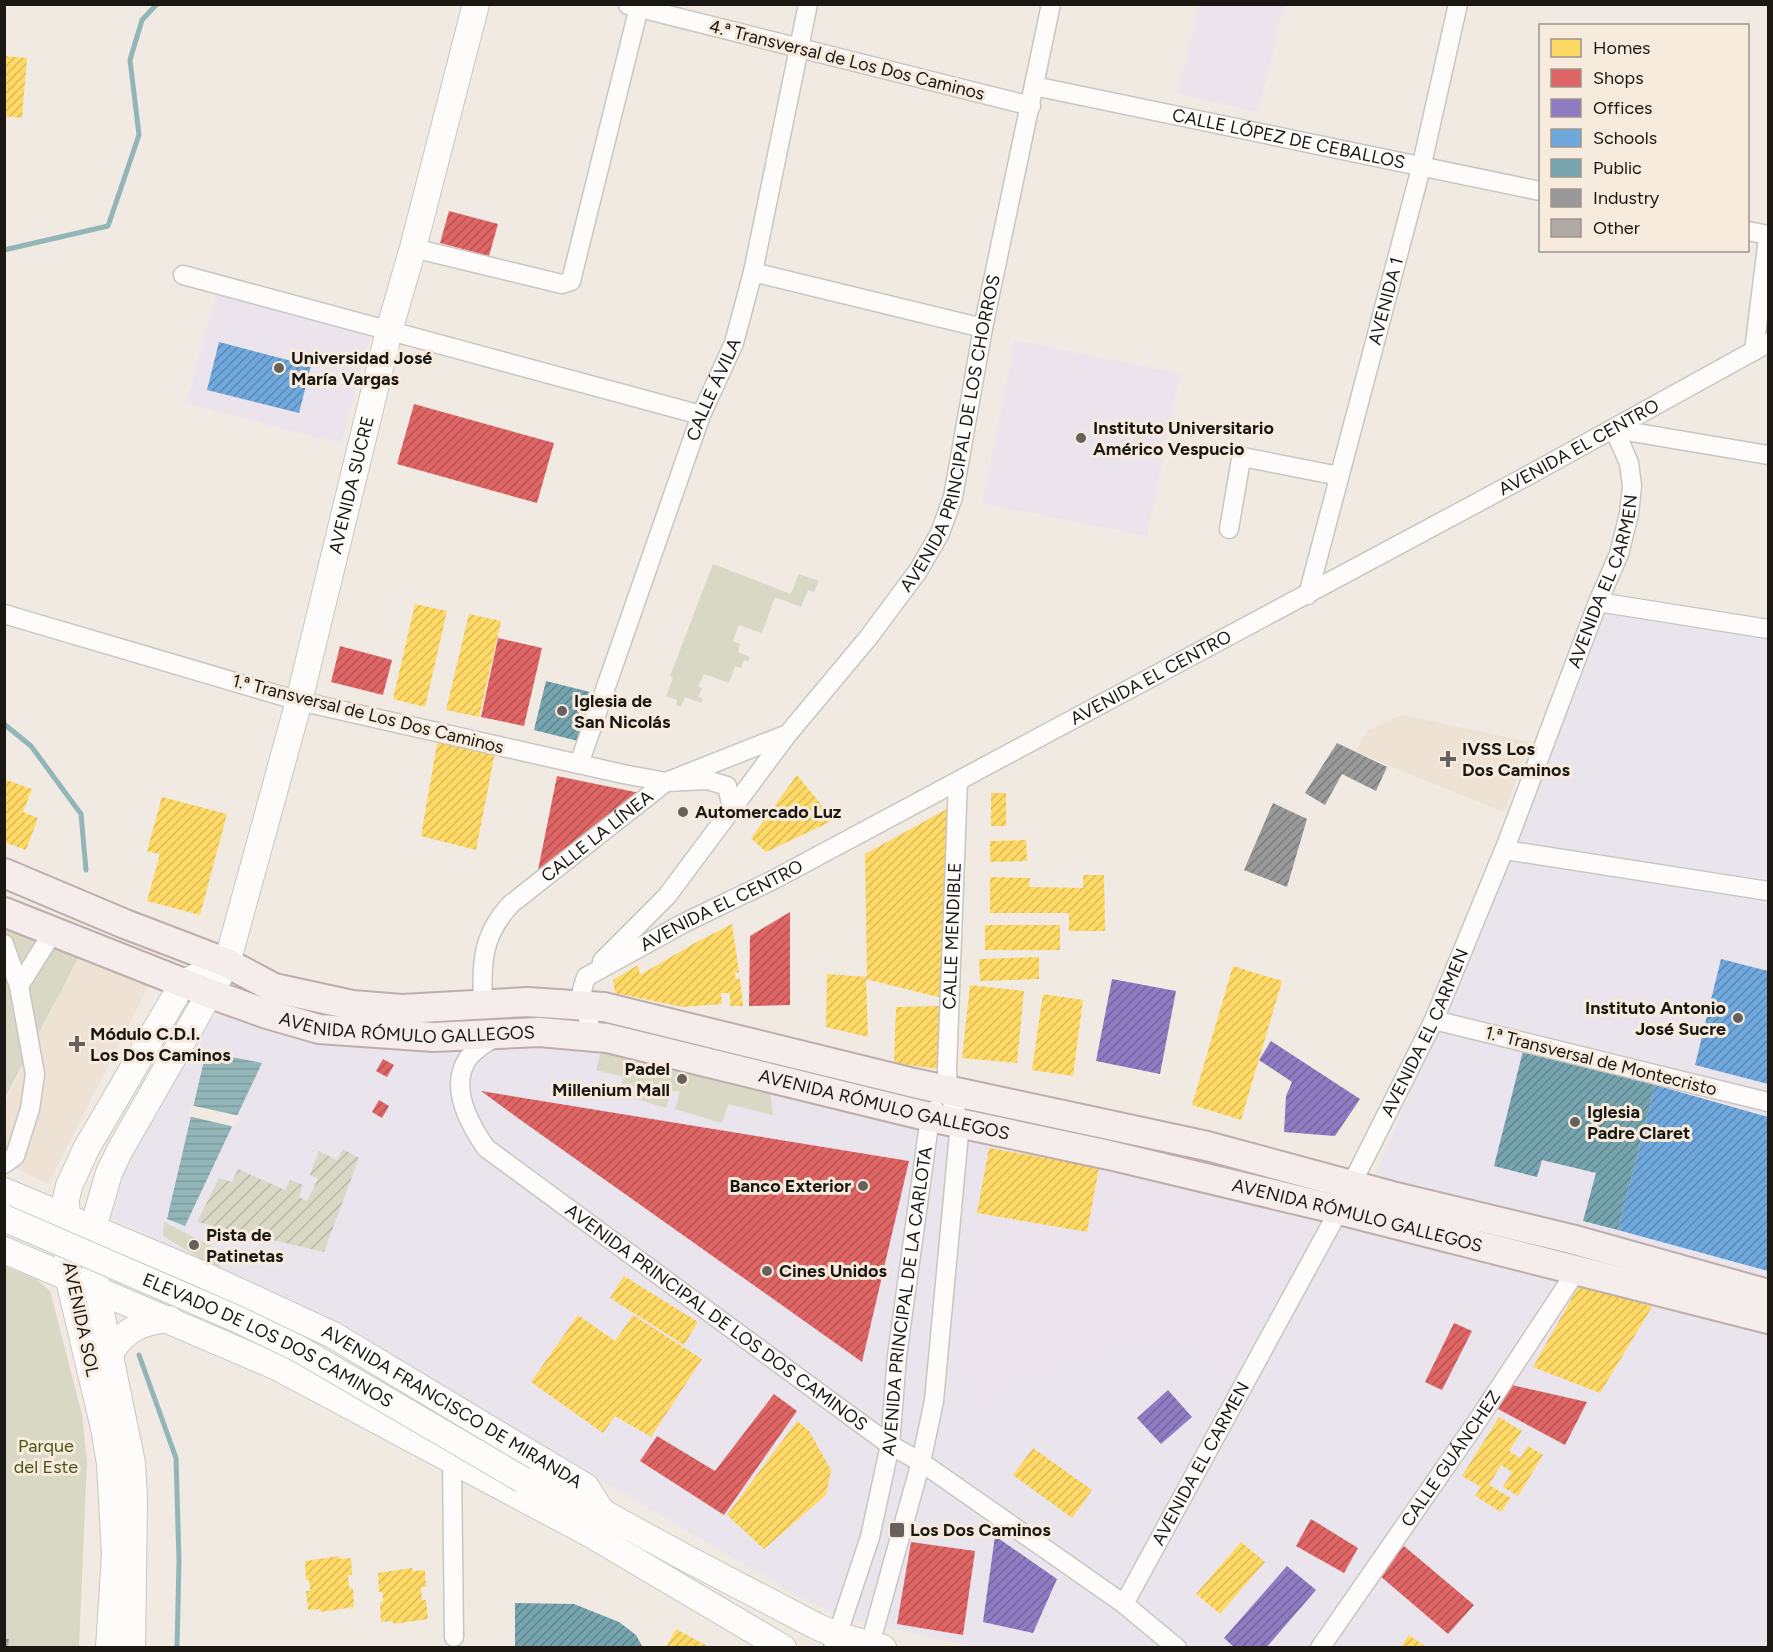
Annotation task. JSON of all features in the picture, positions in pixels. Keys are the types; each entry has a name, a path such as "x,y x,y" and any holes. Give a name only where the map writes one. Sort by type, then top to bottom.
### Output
{"main road":[{"name":"AVENIDA SUCRE","path":"211,994 227,963 299,701 389,331 413,248 476,4"},
{"name":"AVENIDA RÓMULO GALLEGOS","path":"4,873 125,924 227,963 274,988 352,1005 402,1009 483,1005 585,990 948,1091 1207,1146 1571,1239 1768,1294"},
{"name":"AVENIDA RÓMULO GALLEGOS","path":"4,912 211,994 319,1029 434,1037 539,1032 592,1036 1339,1210 1768,1319"},
{"path":"183,983 227,963"},
{"name":"AVENIDA SOL","path":"110,1647 115,1554 110,1464 104,1428 68,1276 66,1218 69,1186 86,1149 183,983"},
{"name":"AVENIDA SOL","path":"132,1647 134,1498 132,1463 96,1288 93,1228 110,1173 120,1150 211,994"},
{"path":"9,1252 48,1240 54,1227 53,1221 40,1208 12,1195"},
{"name":"AVENIDA FRANCISCO DE MIRANDA","path":"12,1195 198,1273 333,1335 586,1487 602,1512 836,1641 874,1646"},
{"name":"ELEVADO DE LOS DOS CAMINOS","path":"4,1218 237,1319 299,1349 523,1480 592,1535"},
{"path":"9,1252 277,1367 592,1535 783,1647"},
{"path":"174,1321 167,1296 167,1284 176,1272 198,1273"},
{"path":"110,1353 122,1337 138,1325 153,1320 174,1321"},
{"name":"ELEVADO DE LOS DOS CAMINOS","path":"523,1480 602,1512"}],"street":[{"name":"CALLE ÁVILA","path":"579,764 701,415 734,343 753,272 808,4"},
{"name":"AVENIDA PRINCIPAL DE LOS CHORROS","path":"585,990 636,927 667,896 787,735 868,638 918,571 940,533 953,497 983,328 1052,4"},
{"name":"AVENIDA 1","path":"1308,595 1421,168 1458,4"},
{"path":"413,248 562,284 571,280 633,6"},
{"name":"4.ª Transversal de Los Dos Caminos","path":"633,6 1031,106"},
{"name":"CALLE LÓPEZ DE CEBALLOS","path":"1034,86 1539,191"},
{"path":"1749,231 1768,236 1761,347"},
{"path":"753,272 983,328"},
{"path":"183,275 701,415"},
{"name":"AVENIDA EL CENTRO","path":"585,990 651,941 773,880 1308,595 1761,347"},
{"path":"1614,429 1768,455"},
{"name":"AVENIDA EL CARMEN","path":"1124,1604 1339,1210 1434,1020 1505,850 1598,602 1619,554 1629,514 1632,486 1629,463 1614,429"},
{"path":"1229,529 1240,459 1339,476"},
{"path":"1598,602 1768,629"},
{"name":"1.ª Transversal de Los Dos Caminos","path":"4,614 299,701 666,782"},
{"name":"CALLE LA LÍNEA","path":"483,1005 484,951 497,919 511,904 666,782 787,735"},
{"name":"CALLE MENDIBLE","path":"948,1091 946,1068 958,781"},
{"path":"666,782 718,782 727,786 732,808"},
{"path":"1505,850 1768,891"},
{"path":"667,896 662,911 664,920 672,924 684,923"},
{"path":"636,927 639,937 651,941"},
{"path":"19,986 53,932"},
{"path":"4,944 19,986 35,1074 30,1109 15,1156 4,1164"},
{"path":"585,990 592,1036"},
{"name":"1.ª Transversal de Montecristo","path":"1434,1020 1768,1102"},
{"name":"AVENIDA PRINCIPAL DE LOS DOS CAMINOS","path":"501,1033 467,1060 462,1077 464,1108 486,1148 890,1444 921,1462 1124,1604 1177,1647"},
{"name":"AVENIDA PRINCIPAL DE LA CARLOTA","path":"836,1641 870,1537 890,1444 897,1356 930,1116 948,1091"},
{"name":"AVENIDA PRINCIPAL DE LA CARLOTA","path":"874,1646 921,1462 934,1401 960,1123 948,1091"},
{"name":"CALLE GUÁNCHEZ","path":"1320,1647 1478,1420 1577,1270"},
{"path":"452,1461 454,1637"}],"shaded area":[{"path":"1199,5 1284,5 1258,112 1178,94"},
{"name":"Universidad José María Vargas","path":"217,291 371,333 341,444 187,403"},
{"name":"Instituto Universitario Américo Vespucio","path":"1015,340 1180,374 1147,536 982,503"},
{"path":"1608,607 1768,635 1768,1647 982,1648 878,1626 839,1615 803,1599 324,1317 111,1218 108,1205 122,1168 208,1020 227,1014 552,1039 1358,1217 1494,892"},
{"name":"IVSS Los Dos Caminos","path":"1402,715 1530,742 1504,812 1356,752 1367,731"},
{"name":"Módulo C.D.I. Los Dos Caminos","path":"82,951 149,984 48,1184 5,1163 4,1104"},
{"path":"1099,1167 1315,1220 1230,1386 1183,1341 1087,1354 1003,1387 980,1406 962,1366 977,1213 1087,1232"}],"green space":[{"path":"713,564 791,594 799,574 819,581 814,592 808,590 801,607 775,597 762,633 739,625 733,641 740,644 738,652 750,657 748,661 744,660 741,668 735,666 729,683 704,674 698,687 702,688 698,697 703,699 701,703 685,697 681,707 676,705 677,700 666,696 673,678 670,676"},
{"path":"5,921 82,951 5,1098"},
{"name":"Padel Millenium Mall","path":"601,1050 770,1089 773,1115 728,1104 722,1123 675,1109 680,1092 671,1090 666,1108 619,1094 624,1077 596,1070"},
{"path":"343,1149 359,1158 324,1252 197,1222 219,1178 232,1182 238,1169 285,1190 290,1180 303,1185 299,1197 307,1201 318,1179 310,1175 319,1151 337,1160"},
{"name":"Pista de Patinetas","path":"164,1222 227,1254 218,1269 163,1236"},
{"name":"Parque del Este","path":"4,1266 36,1279 50,1291 82,1415 87,1461 79,1647 5,1647"}],"water":[{"path":"206,1052 262,1063 185,1226 167,1219"}],"pier":[{"path":"190,1105 240,1116 235,1127 188,1116"}],"building: Homes":[{"path":"4,56 27,58 22,118 4,116"},
{"path":"415,604 447,611 425,707 393,699"},
{"path":"469,614 501,621 479,717 446,710"},
{"path":"438,738 495,752 476,850 421,836"},
{"path":"797,775 834,820 766,852 751,838"},
{"path":"4,779 32,789 23,812 38,818 26,850 4,842"},
{"path":"991,793 1006,793 1006,826 991,826"},
{"path":"162,797 227,814 200,915 147,901 160,854 147,851"},
{"path":"947,809 942,998 866,979 868,1037 826,1027 827,974 867,977 865,854"},
{"path":"1026,840 1027,861 990,862 990,841"},
{"path":"1083,875 1104,875 1105,931 1069,931 1069,913 990,913 990,877 1030,878 1029,887 1083,888"},
{"path":"732,924 739,972 735,973 735,978 740,979 743,1006 730,1006 730,993 721,993 722,1004 683,1007 615,993 613,980 638,965 640,975"},
{"path":"985,925 1060,925 1060,950 985,950"},
{"path":"1039,957 1039,979 980,981 979,959"},
{"path":"1233,966 1282,981 1241,1120 1192,1105"},
{"path":"970,985 1024,991 1017,1063 962,1058"},
{"path":"1043,994 1083,1000 1073,1076 1032,1070"},
{"path":"940,1006 939,1069 894,1063 896,1007"},
{"path":"989,1148 1099,1167 1087,1232 977,1213"},
{"path":"624,1276 698,1322 684,1345 610,1298"},
{"path":"1581,1282 1652,1307 1600,1393 1533,1367"},
{"path":"578,1315 615,1341 633,1315 702,1359 651,1437 615,1416 603,1433 531,1382"},
{"path":"1499,1417 1522,1431 1509,1451 1520,1458 1528,1446 1543,1455 1518,1496 1503,1487 1512,1472 1501,1465 1489,1485 1511,1498 1501,1512 1475,1496 1481,1487 1462,1476"},
{"path":"797,1421 809,1431 831,1470 826,1495 764,1549 727,1515"},
{"path":"1033,1448 1092,1490 1072,1518 1013,1475"},
{"path":"1241,1542 1265,1562 1220,1614 1196,1594"},
{"path":"339,1556 339,1559 351,1558 352,1575 348,1575 349,1588 353,1588 354,1607 320,1612 320,1609 308,1610 306,1591 310,1591 309,1580 306,1580 305,1561"},
{"path":"412,1568 413,1571 425,1570 426,1587 421,1587 422,1600 426,1600 428,1619 393,1624 393,1621 381,1622 380,1603 383,1602 383,1592 379,1592 378,1573"},
{"path":"676,1629 711,1648 666,1648"},
{"path":"1409,1635 1428,1648 1400,1648"}],"building: Shops":[{"path":"449,211 498,224 489,256 440,243"},
{"path":"414,404 554,443 537,503 397,464"},
{"path":"498,638 542,648 524,726 481,717"},
{"path":"340,646 392,660 383,695 331,682"},
{"path":"557,776 640,793 537,875"},
{"path":"790,912 790,1005 749,1006 750,936"},
{"path":"383,1059 394,1065 387,1077 376,1071"},
{"path":"481,1091 909,1161 862,1362 522,1121"},
{"path":"379,1100 389,1106 382,1118 372,1112"},
{"path":"1454,1323 1472,1331 1442,1390 1425,1382"},
{"path":"1512,1385 1587,1402 1565,1445 1498,1409"},
{"path":"774,1394 797,1411 724,1515 640,1461 657,1436 715,1471"},
{"path":"1311,1519 1358,1548 1344,1573 1296,1546"},
{"path":"911,1542 975,1551 963,1635 897,1624"},
{"path":"1404,1546 1474,1605 1448,1634 1379,1575"}],"building: Offices":[{"path":"1112,979 1176,991 1160,1074 1096,1061"},
{"path":"1271,1041 1360,1099 1335,1136 1284,1132 1286,1096 1292,1082 1259,1060"},
{"path":"1168,1390 1192,1417 1161,1444 1137,1418"},
{"path":"995,1536 1057,1579 1033,1633 983,1622"},
{"path":"1287,1566 1316,1590 1266,1648 1235,1648 1224,1638"}],"building: Schools":[{"path":"219,342 311,366 299,413 207,390"},
{"name":"Instituto Antonio José Sucre","path":"1721,959 1768,971 1768,1084 1695,1065"},
{"path":"1655,1085 1768,1117 1768,1271 1618,1230"}],"building: Public":[{"name":"Iglesia de San Nicolás","path":"546,681 590,692 578,741 534,730"},
{"name":"Iglesia Padre Claret","path":"1523,1051 1655,1085 1618,1230 1583,1221 1596,1173 1542,1160 1537,1177 1494,1166"},
{"path":"515,1603 574,1604 619,1622 636,1635 643,1648 515,1648"}],"building: Industry":[{"path":"1337,743 1387,767 1376,791 1342,774 1325,805 1305,793"},
{"path":"1273,803 1307,819 1287,887 1244,870"}],"building: Other":[{"path":"4,1639 9,1639 8,1648 4,1648"}],"waterway":[{"path":"4,250 108,226 139,135 130,60 142,20 157,4"},
{"path":"4,724 31,746 81,814 86,870"},
{"path":"139,1355 176,1458 179,1561 177,1648"}],"place":[{"name":"Universidad José María Vargas","path":"279,368"},
{"name":"Instituto Universitario Américo Vespucio","path":"1081,438"},
{"name":"Iglesia de San Nicolás","path":"562,711"},
{"name":"IVSS Los Dos Caminos","path":"1448,759"},
{"name":"Automercado Luz","path":"683,812"},
{"name":"Instituto Antonio José Sucre","path":"1738,1018"},
{"name":"Módulo C.D.I. Los Dos Caminos","path":"77,1044"},
{"name":"Padel Millenium Mall","path":"682,1079"},
{"name":"Iglesia Padre Claret","path":"1575,1122"},
{"name":"Banco Exterior","path":"863,1186"},
{"name":"Pista de Patinetas","path":"194,1245"},
{"name":"Cines Unidos","path":"767,1271"},
{"name":"Los Dos Caminos","path":"897,1530"}]}
